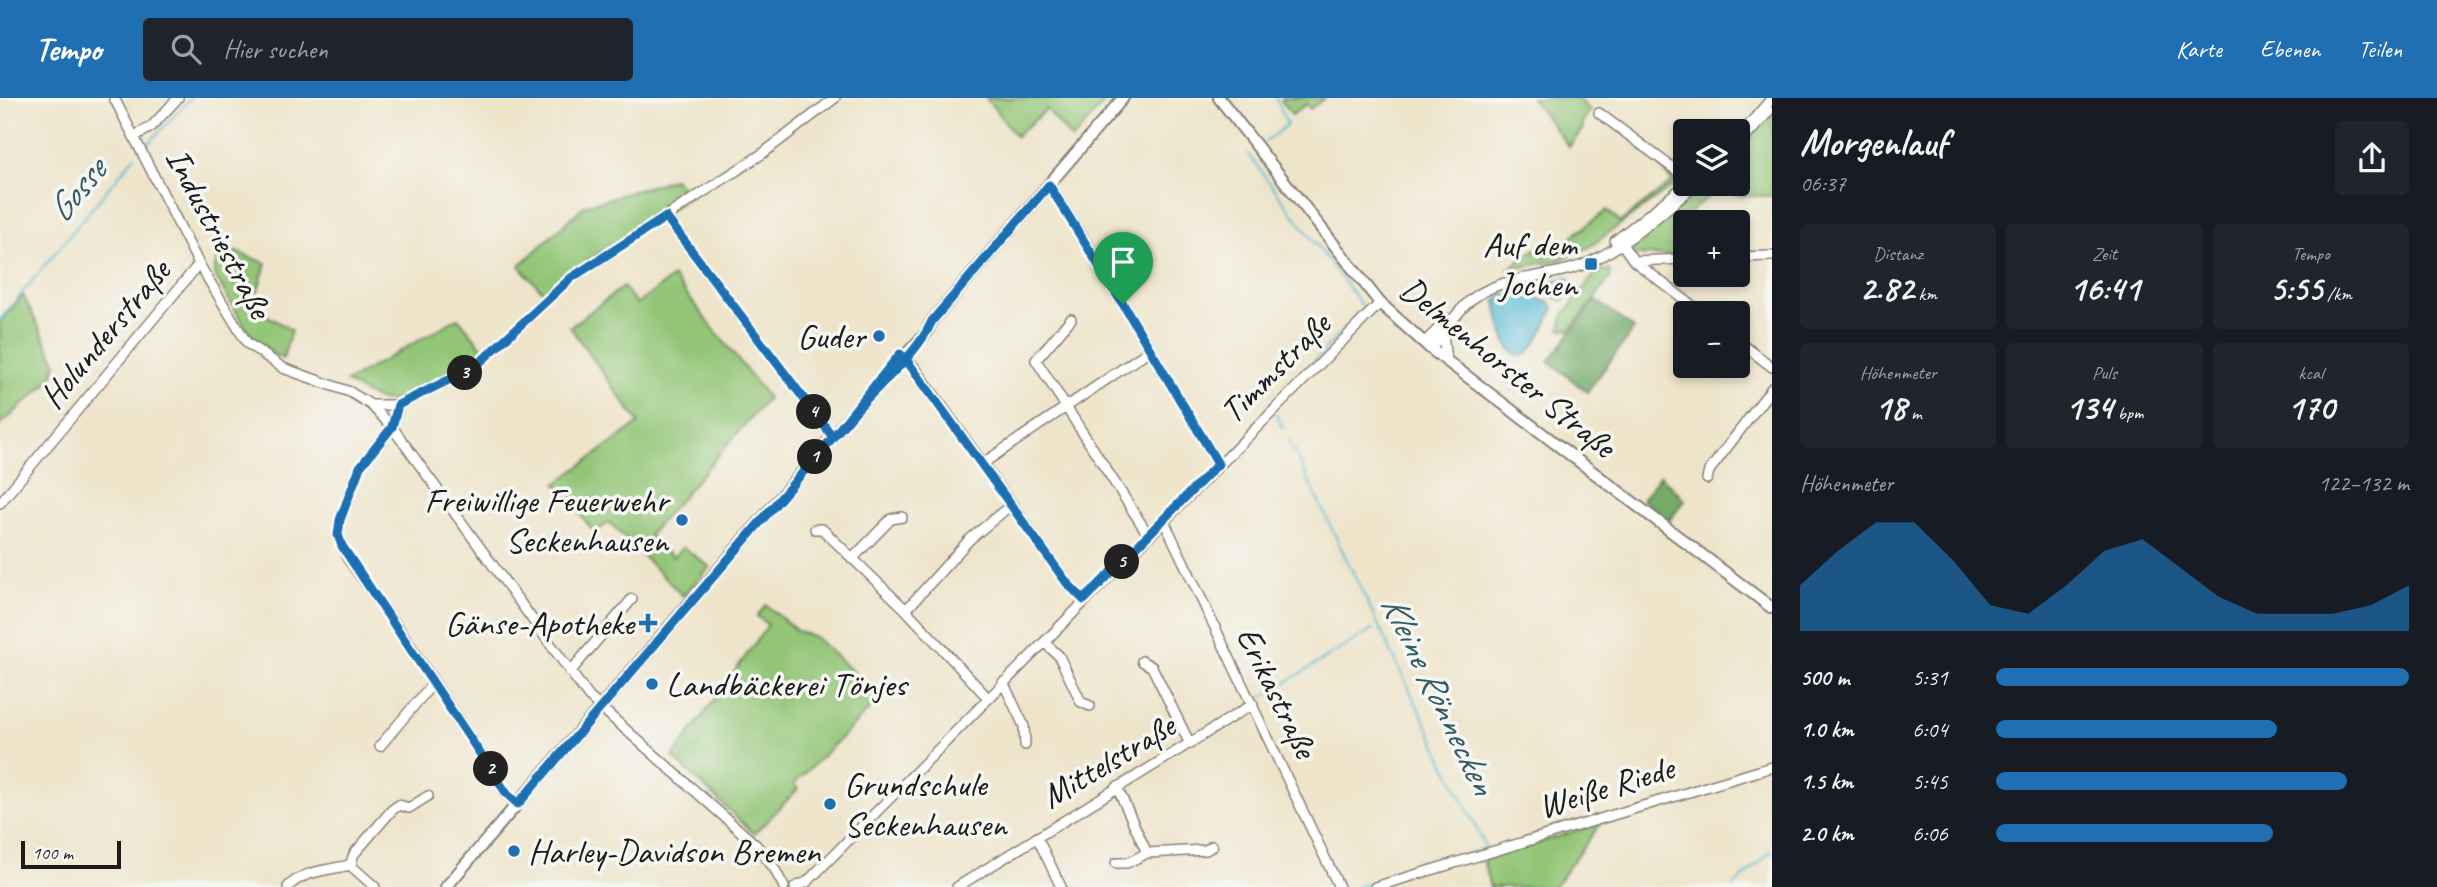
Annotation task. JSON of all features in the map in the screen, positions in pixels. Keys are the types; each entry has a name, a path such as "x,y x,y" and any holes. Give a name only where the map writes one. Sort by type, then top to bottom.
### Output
{"main road":[{"path":"446,887 833,437 872,387 903,356 922,328 932,321 1124,98"},
{"name":"Delmenhorster Straße","path":"1219,98 1380,303 1447,361 1772,608"}],"street":[{"name":"Industriestraße","path":"114,98 199,264 247,343 265,359 350,392 371,405 392,427 570,672 600,708 756,845 774,868 784,887"},
{"path":"135,136 150,127 178,98"},
{"path":"371,405 398,405 475,367 571,278 762,154 835,98"},
{"path":"1750,124 1772,98"},
{"path":"1750,133 1772,108"},
{"path":"1599,113 1673,168"},
{"path":"1049,185 1218,464"},
{"path":"1428,346 1477,289 1504,277 1574,262 1620,241 1674,196"},
{"path":"1428,346 1443,333 1467,304 1495,286 1581,266 1682,196"},
{"path":"666,217 833,437"},
{"path":"1620,241 1634,261 1686,301"},
{"path":"1750,257 1772,256"},
{"path":"1634,261 1673,259"},
{"name":"Holunderstraße","path":"0,503 199,264"},
{"name":"Timmstraße","path":"795,887 807,881 1380,303"},
{"path":"1071,319 1036,360 1149,536"},
{"path":"1443,333 1447,361"},
{"path":"982,464 1150,350"},
{"path":"1750,350 1772,367"},
{"path":"903,356 1067,583 1084,600"},
{"path":"1707,479 1709,471 1772,388"},
{"path":"398,405 392,427 360,467 340,520 338,535 348,559 434,682 507,794 518,804"},
{"path":"905,610 969,540 1012,504"},
{"path":"852,559 891,519 902,517"},
{"name":"Erikastraße","path":"1164,521 1339,887"},
{"path":"815,529 822,529 905,610 988,698"},
{"path":"570,672 632,599"},
{"path":"1044,642 1059,656 1081,702 1090,706"},
{"path":"1142,661 1152,667 1190,744"},
{"path":"380,746 434,682"},
{"path":"1003,682 1024,726 1025,745"},
{"name":"Mittelstraße","path":"957,887 1253,704"},
{"name":"Weiße Riede","path":"1375,887 1772,767"},
{"path":"1117,787 1147,853"},
{"path":"350,865 354,854 393,810 399,805 410,808 428,796"},
{"path":"1037,837 1061,887"},
{"path":"1116,863 1127,863 1147,853 1206,850 1212,846"},
{"path":"288,887 293,881 310,874 350,865"},
{"path":"350,865 375,887"}],"green space":[{"path":"986,98 1108,98 1072,140 1047,109 1016,136"},
{"path":"1325,98 1310,109 1306,104 1292,115 1281,100"},
{"path":"1531,98 1577,98 1590,110 1582,123 1583,128 1569,147"},
{"path":"1772,111 1772,196 1750,196 1750,136"},
{"path":"1640,149 1673,173 1673,186 1588,248 1560,260 1507,270 1535,249 1544,258 1607,210 1620,222 1672,182 1660,165"},
{"path":"674,179 691,196 589,260 545,294 519,266 584,206"},
{"path":"1686,196 1709,196 1693,210 1673,210 1673,256 1632,255 1634,242"},
{"path":"225,248 266,263 253,307 291,330 283,359 273,354 247,330 214,274 217,255"},
{"path":"1609,270 1611,277 1570,330 1560,329 1563,316 1597,271"},
{"path":"673,277 768,398 649,535 673,557 683,547 710,567 683,596 609,522 595,533 556,484 639,423 570,327 623,287 637,304"},
{"path":"23,295 56,362 52,379 0,425 0,322"},
{"path":"1596,300 1634,329 1587,392 1549,361"},
{"path":"458,318 487,353 466,368 420,392 392,400 377,399 346,382"},
{"path":"1660,475 1685,500 1669,521 1642,500"},
{"path":"766,605 797,631 815,637 881,698 794,784 798,789 754,834 673,757 768,625 757,616"},
{"path":"1601,823 1554,887 1490,887 1483,860"}],"water":[{"path":"1570,279 1571,287 1563,300 1547,295 1545,285"},
{"path":"1525,293 1550,303 1554,309 1532,348 1523,355 1516,355 1505,340 1496,301 1504,295"}],"waterway":[{"name":"Gosse","path":"147,145 191,98"},
{"name":"Kleine Rönnecken","path":"1265,142 1287,125 1276,98"},
{"name":"Kleine Rönnecken","path":"1248,154 1364,308 1273,405"},
{"name":"Gosse","path":"0,320 135,156"},
{"path":"1276,414 1283,428"},
{"name":"Kleine Rönnecken","path":"1289,440 1486,848 1357,887"},
{"path":"1256,701 1373,629"},
{"path":"1733,887 1772,851"}],"place":[{"name":"Auf dem Jochen","path":"1591,264"},
{"name":"Guder","path":"879,336"},
{"name":"Freiwillige Feuerwehr Seckenhausen","path":"682,520"},
{"name":"Gänse-Apotheke","path":"648,623"},
{"name":"Landbäckerei Tönjes","path":"652,684"},
{"name":"Grundschule Seckenhausen","path":"830,804"},
{"name":"Harley-Davidson Bremen","path":"514,851"}],"route":[{"path":"1123,304 1049,185 932,321 927,332 905,358 876,391 866,398 859,407 833,437 825,446 643,656 518,804 507,794 402,633 356,572 338,535 340,520 360,467 392,427 398,405 475,367 571,278 666,217 833,437 900,354 905,358 1067,583 1084,600 1218,464 1123,304"}]}
